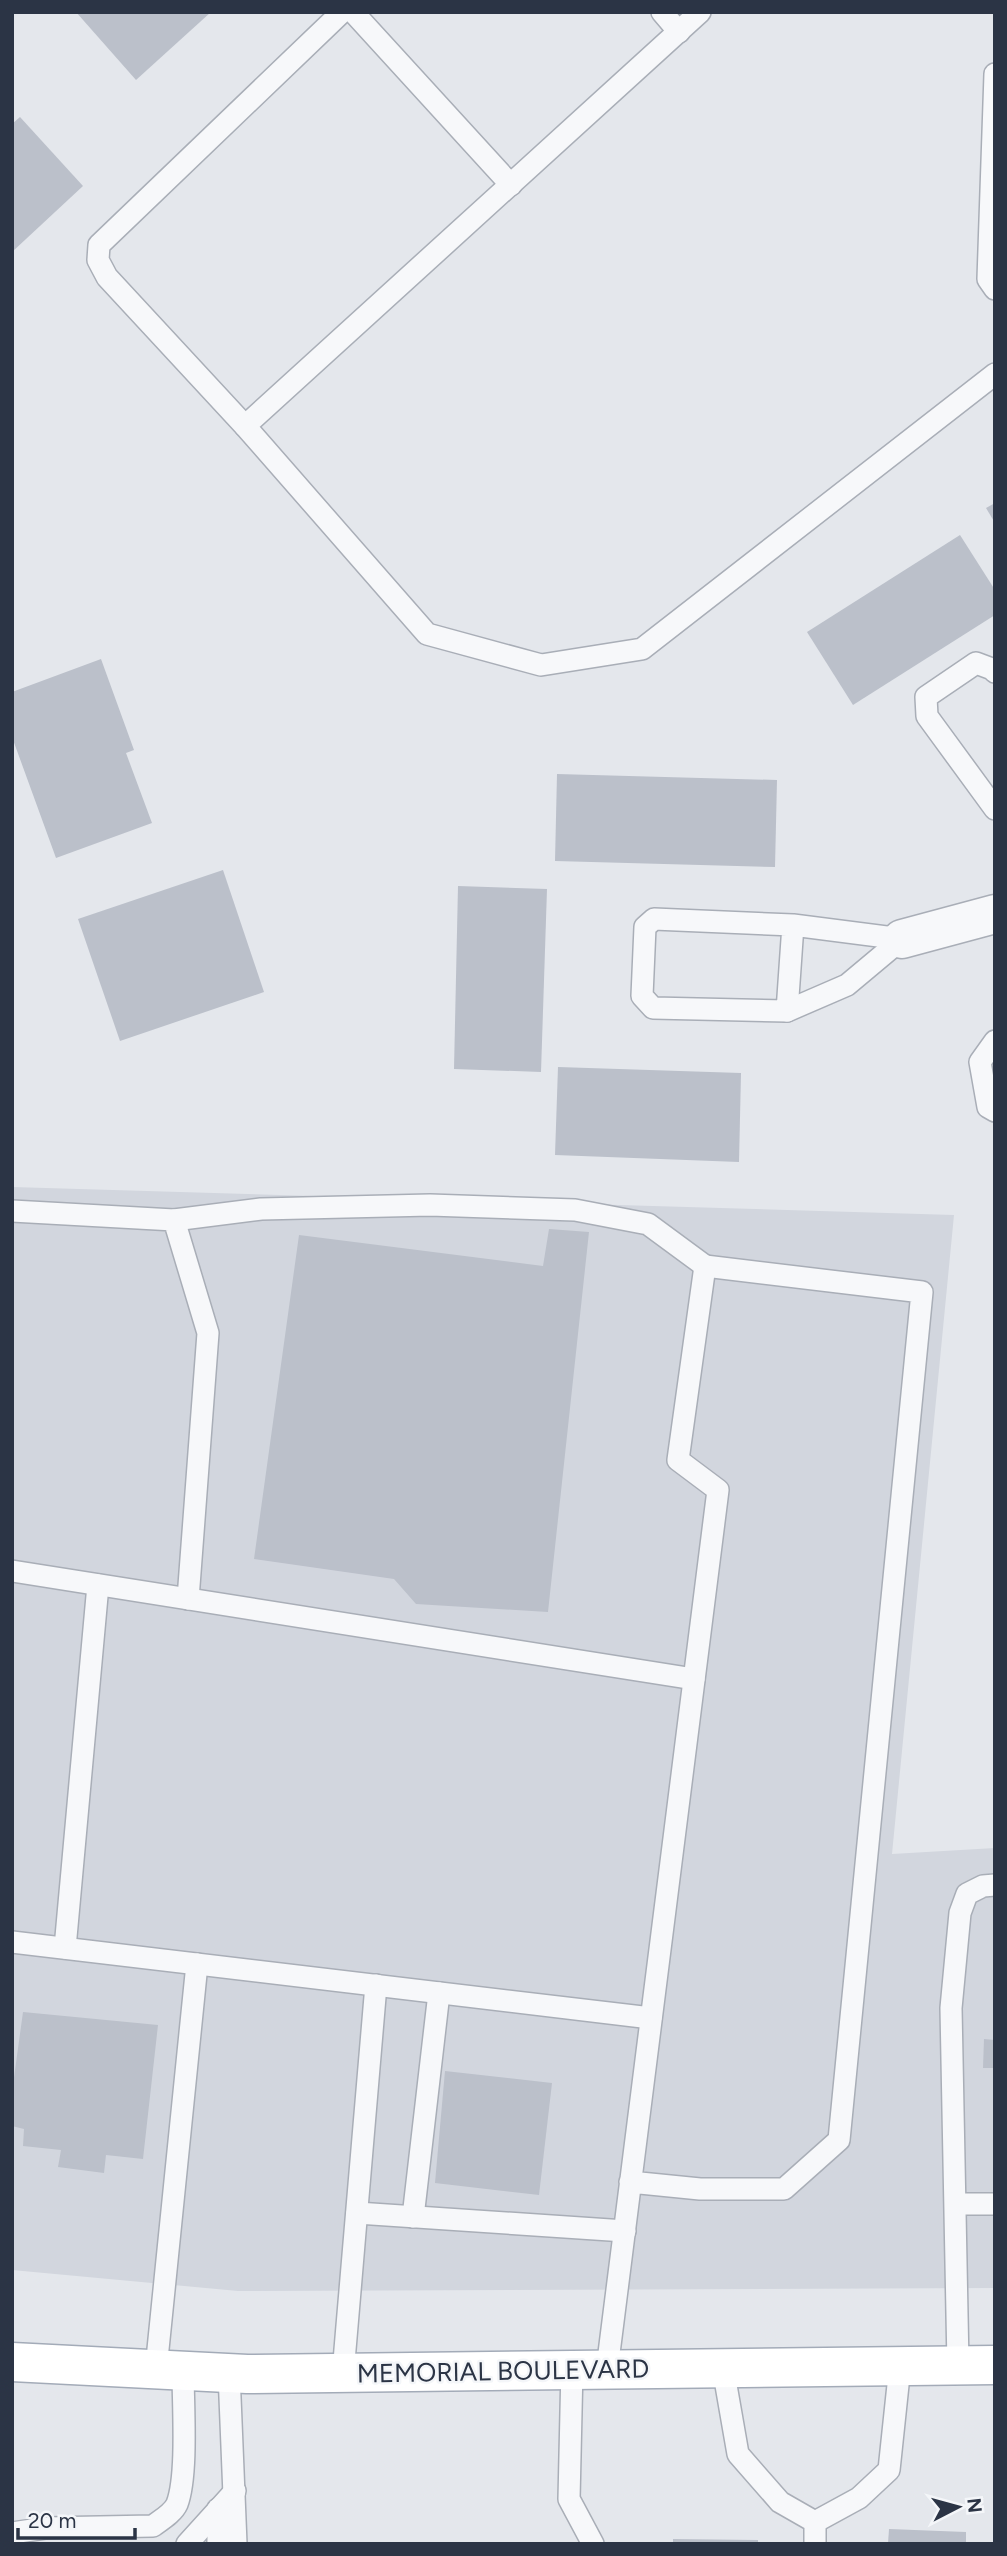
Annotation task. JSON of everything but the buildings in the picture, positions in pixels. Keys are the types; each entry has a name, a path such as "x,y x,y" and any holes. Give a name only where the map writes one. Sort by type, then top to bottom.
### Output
{"main road":[{"name":"MEMORIAL BOULEVARD","path":"12,2362 229,2373 976,2365"}],"street":[{"path":"902,939 995,914"}],"lane":[{"path":"342,12 99,245 98,260 107,277 245,426 427,634 541,665 642,649 995,373"},
{"path":"353,12 511,185"},
{"path":"662,12 679,32"},
{"path":"245,426 701,12"},
{"path":"995,74 988,279 995,289"},
{"path":"995,672 992,668 976,663 926,697 927,716 995,810"},
{"path":"654,919 793,925 902,939 846,985 787,1011 653,1008 642,996 645,927 654,919"},
{"path":"787,1011 793,925"},
{"path":"995,1041 980,1062 988,1107 995,1111"},
{"path":"12,1211 174,1220 287,1208 430,1205 575,1210 648,1224 705,1266 922,1292 839,2140 784,2189 700,2189 631,2182"},
{"path":"174,1220 208,1333 188,1599"},
{"path":"593,2544 569,2500 589,2369 625,2231 718,1490 678,1461 705,1266"},
{"path":"12,1571 694,1679"},
{"path":"65,1948 98,1584"},
{"path":"976,2365 956,2204 951,2008 960,1913 967,1894 983,1886 995,1885"},
{"path":"12,1942 651,2018"},
{"path":"12,2533 46,2528 157,2535 176,2506 181,2481 170,2370 197,1964"},
{"path":"343,2373 376,1985"},
{"path":"418,2218 442,2051 434,2035 439,1993"},
{"path":"956,2204 995,2203"},
{"path":"357,2213 625,2231"},
{"path":"815,2522 859,2498 888,2470 900,2366"},
{"path":"723,2368 738,2454 780,2502 815,2522"},
{"path":"229,2373 236,2544"},
{"path":"196,2539 234,2491"},
{"path":"218,2509 218,2544"},
{"path":"815,2522 816,2544"}],"shaded area":[{"path":"12,1187 954,1215 892,1854 995,1848 995,2288 238,2291 12,2270"}]}
